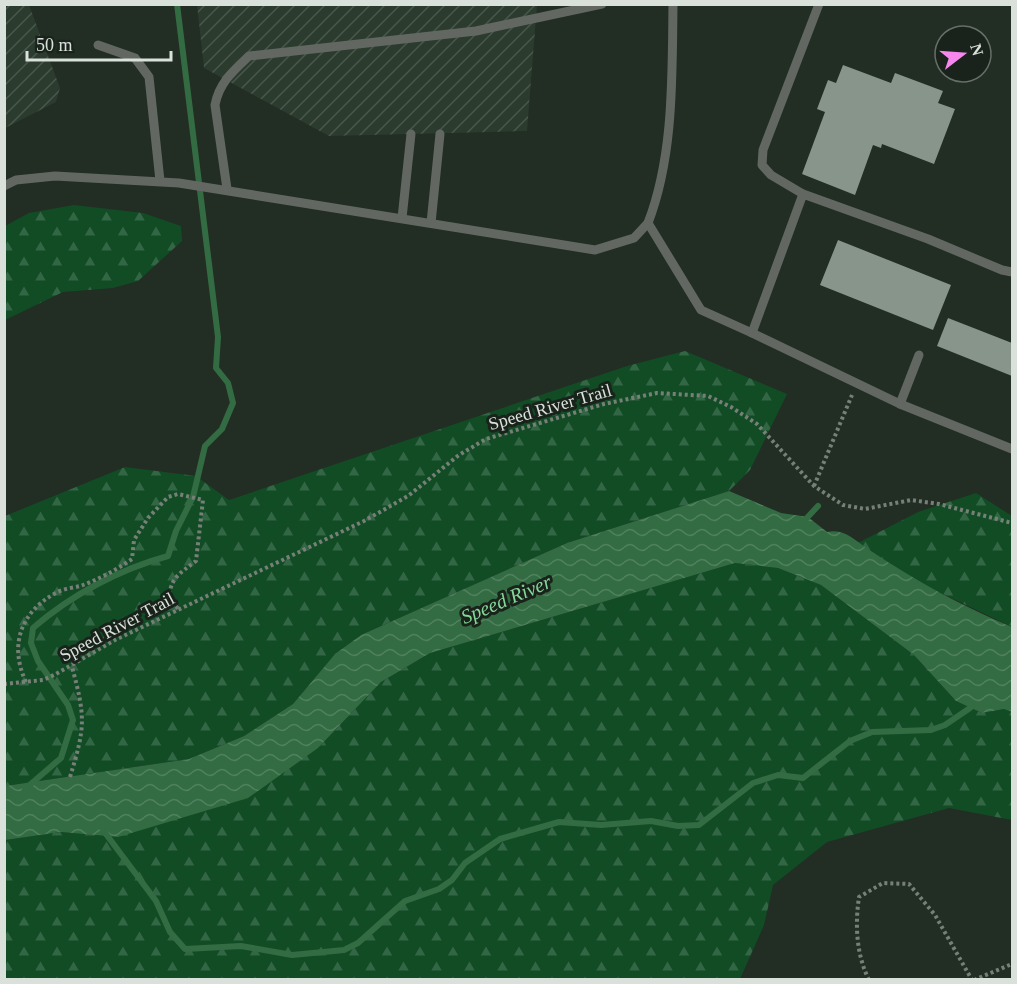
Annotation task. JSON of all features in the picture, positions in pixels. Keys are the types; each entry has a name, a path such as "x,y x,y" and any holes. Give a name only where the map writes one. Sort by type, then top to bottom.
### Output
{"lane":[{"path":"222,188 215,105 217,93 225,79 249,56 476,31 602,4"},
{"path":"4,180 55,176 180,183 595,250 634,238 648,223 660,193 669,115 674,4"},
{"path":"819,4 763,150 762,165 771,175 804,194 928,238 1002,270 1012,272"},
{"path":"98,45 135,58 149,77 160,181"},
{"path":"402,218 411,134"},
{"path":"431,223 440,134"},
{"path":"4,186 16,180"},
{"path":"752,333 804,194"},
{"path":"648,223 701,310 900,404 1012,449"},
{"path":"900,404 919,355"}],"path":[{"path":"814,486 857,383"},
{"name":"Speed River Trail","path":"4,684 43,680 72,668 115,640 372,516 408,496 459,455 486,439 604,404 657,393 708,396 731,406 758,424 814,486 843,505 866,509 911,500 939,504 1012,523"},
{"path":"26,682 20,670 17,646 21,628 33,612 56,593 110,574 132,559 134,540 148,518 168,497 178,494 203,500 196,561 179,573 169,587 170,602 179,609"},
{"path":"70,777 83,735 82,705 72,668"},
{"path":"869,980 862,966 856,920 860,897 883,884 909,884 935,915 973,980 1012,964"}],"shaded area":[{"path":"5,4 29,5 60,88 56,102 5,128"},
{"path":"197,5 537,5 527,131 329,136 204,68"}],"green space":[{"path":"74,205 143,213 181,226 182,241 138,281 113,288 63,292 5,320 5,226 29,213"},
{"path":"685,351 787,394 750,470 729,491 567,543 361,635 335,654 293,704 244,736 189,759 5,786 5,516 125,467 196,476 229,500 627,366"},
{"path":"976,493 1012,516 1012,627 918,582 858,543 918,512"},
{"path":"735,563 778,568 821,585 914,655 956,701 982,713 1004,709 1012,712 1012,820 949,808 827,842 773,885 764,925 740,979 5,979 4,840 61,832 118,837 318,748 381,682 430,653"}],"water":[{"name":"Speed River","path":"729,491 781,513 808,517 827,532 845,534 922,583 1012,627 1012,712 1004,709 982,713 956,701 914,655 821,585 778,568 735,563 430,653 381,682 318,748 248,798 118,837 61,832 5,840 5,786 189,759 244,736 293,704 335,654 361,635 567,543"}],"building":[{"path":"843,65 891,83 895,73 943,91 938,103 955,109 934,164 882,144 881,148 873,145 855,195 802,174 825,112 817,109 828,80 836,83"},
{"path":"838,240 951,285 933,330 820,285"},
{"path":"948,318 1012,343 1012,376 937,346"}],"waterway":[{"path":"25,789 61,758 73,720 68,705 38,661 31,643 33,628 63,605 97,584 132,568 168,556 176,531 193,497 205,446 222,429 233,403 228,383 216,368 218,337 177,4"},
{"path":"804,521 818,506"},
{"path":"103,830 156,901 170,932 185,949 241,946 292,955 344,950 358,943 405,901 439,889 452,880 465,863 500,839 559,822 601,825 651,821 678,826 699,825 753,783 778,775 803,778 850,741 872,732 931,730 945,725 970,708"}]}
